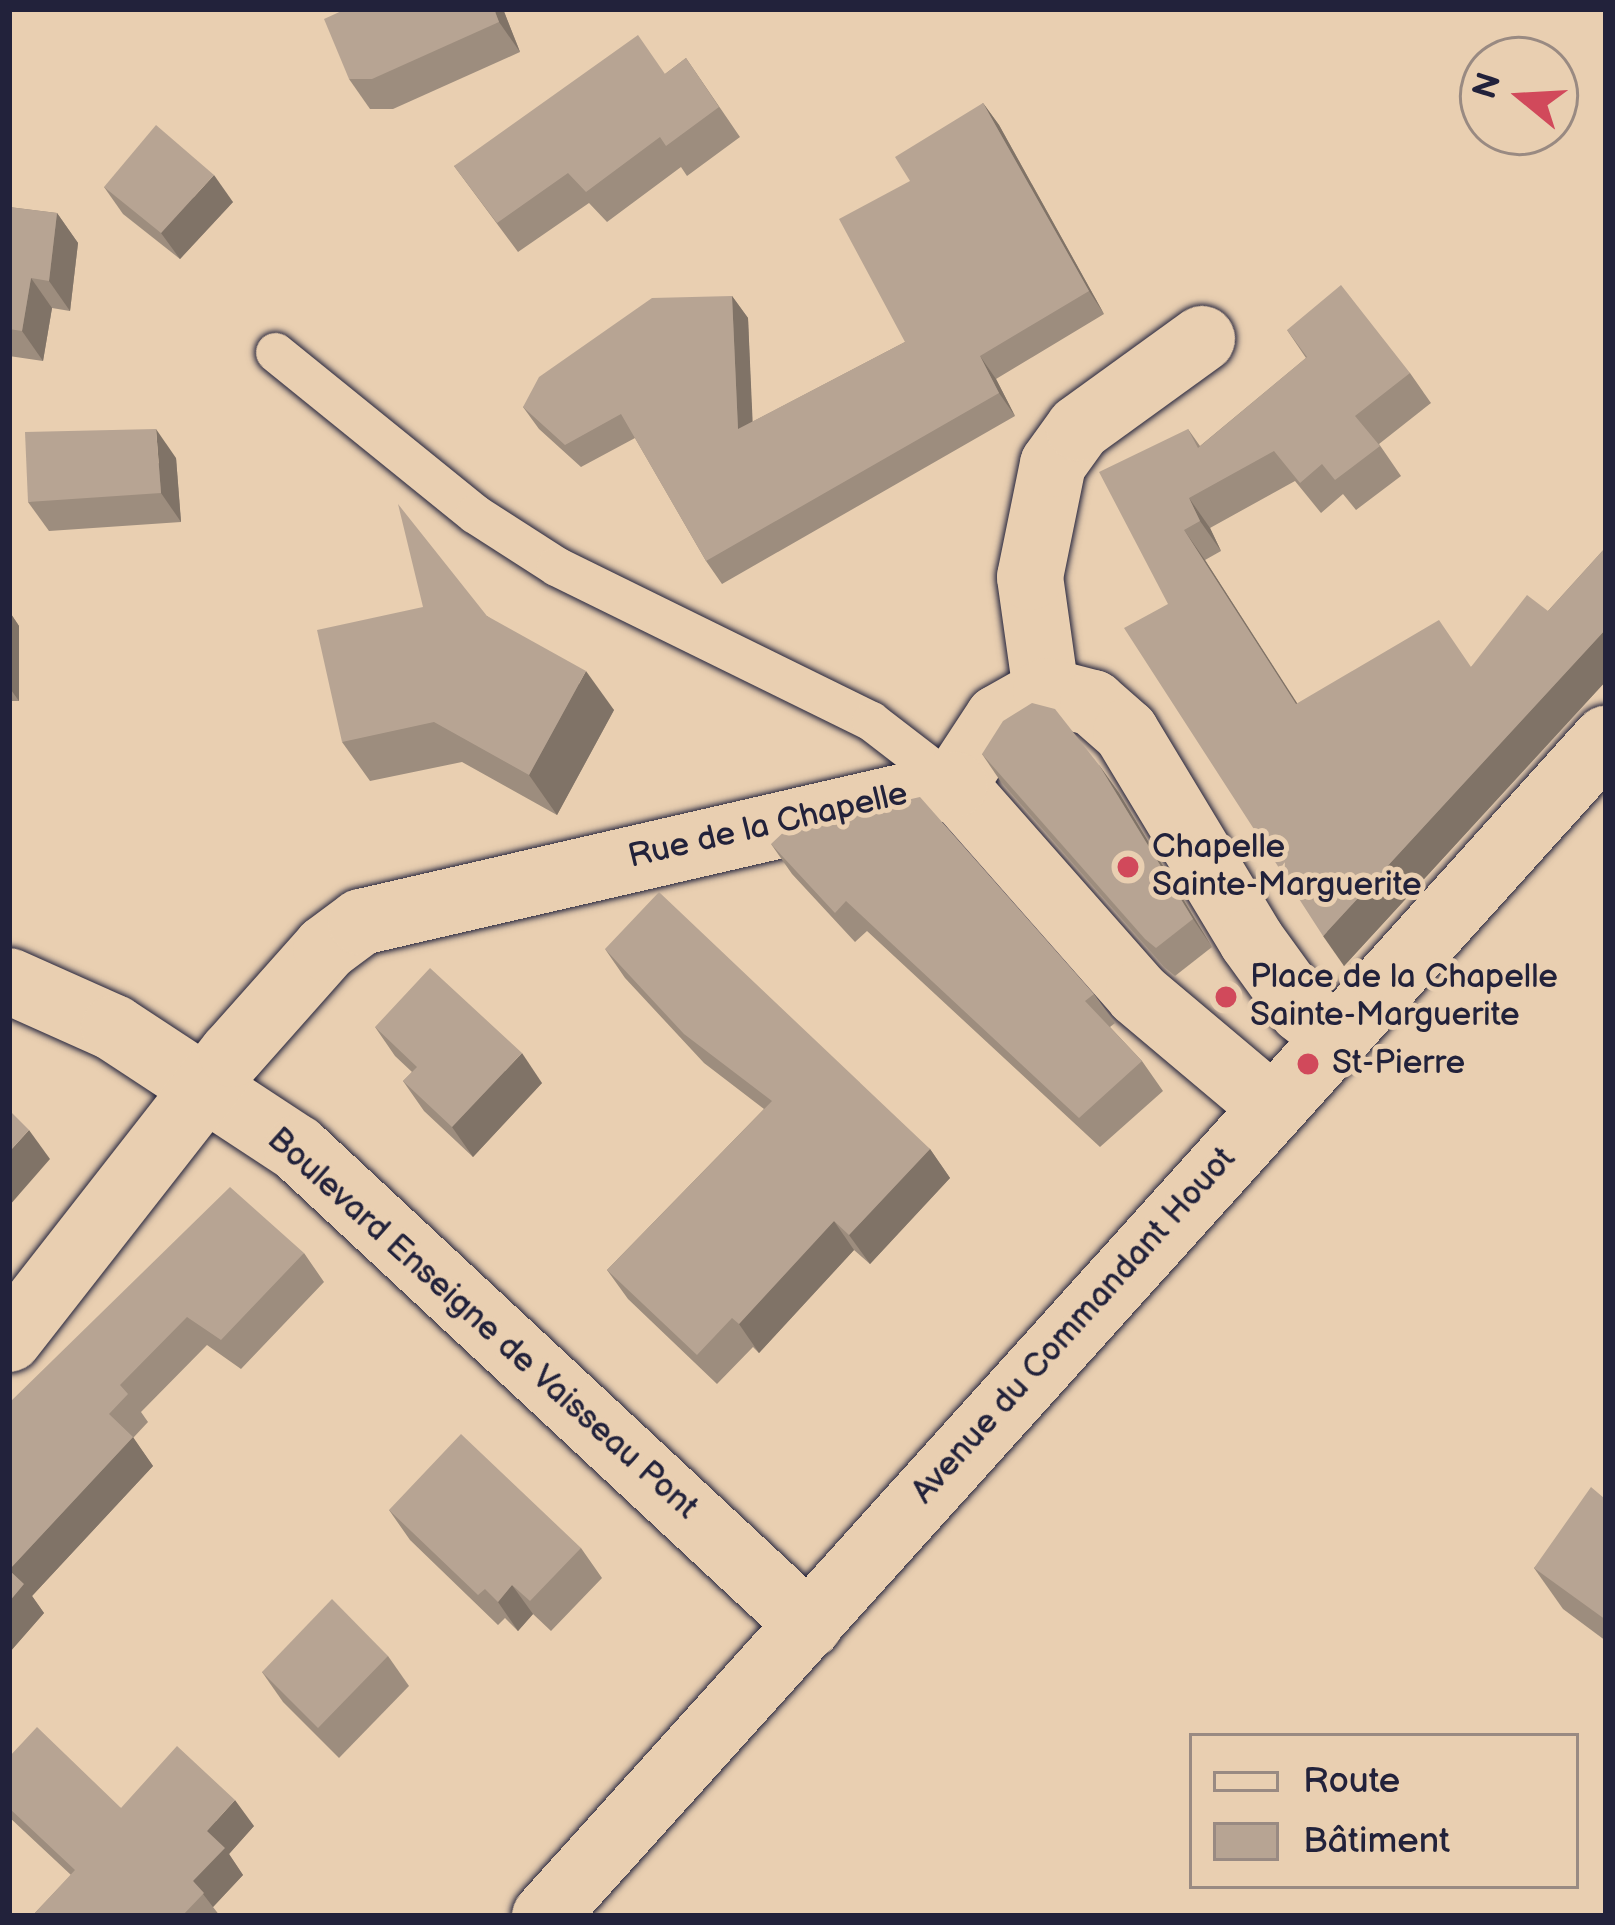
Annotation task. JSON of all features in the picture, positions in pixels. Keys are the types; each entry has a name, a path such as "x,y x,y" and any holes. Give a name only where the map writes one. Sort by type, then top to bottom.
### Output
{"street":[{"path":"1046,691 1030,577 1053,464 1078,428 1202,339"},
{"path":"954,784 998,718 1046,691 1093,703 1126,732 1252,941 1302,1010 1335,1036"},
{"name":"Avenue du Commandant Houot","path":"545,1916 1270,1105 1606,739"},
{"name":"Rue de la Chapelle","path":"9,1339 326,948 361,922 954,784 1138,994 1270,1105"},
{"name":"Boulevard Enseigne de Vaisseau Pont","path":"9,981 114,1028 211,1085 297,1148 809,1625"}],"lane":[{"path":"274,352 491,524 556,566 871,721 954,784"}],"building":[{"path":"346,9 494,9 499,22 372,79 349,79 324,19"},
{"path":"638,35 665,74 686,58 719,107 666,146 660,137 586,192 568,173 497,223 454,166"},
{"path":"983,103 1089,291 980,356 999,393 706,561 621,414 565,445 523,407 539,377 652,298 732,296 738,429 905,342 839,219 910,181 895,157"},
{"path":"156,125 214,175 161,233 104,187"},
{"path":"9,207 57,213 49,281 31,278 22,331 9,329"},
{"path":"1341,285 1410,373 1355,416 1380,446 1335,480 1322,464 1300,483 1274,451 1189,498 1200,521 1184,530 1296,704 1439,620 1471,667 1527,595 1548,611 1606,547 1606,629 1323,936 1124,628 1168,604 1099,472 1188,429 1198,448 1307,357 1287,330"},
{"path":"156,429 161,493 28,502 25,432"},
{"path":"398,504 487,616 586,671 529,775 434,722 342,742 317,630 423,607"},
{"name":"Chapelle Sainte-Marguerite","path":"1032,703 1055,709 1099,765 1193,919 1156,948 982,754 1003,721"},
{"path":"920,797 1094,994 1085,1001 1142,1061 1079,1118 846,901 835,913 771,844 789,827"},
{"path":"659,892 930,1149 849,1235 834,1221 739,1324 732,1318 697,1355 607,1270 772,1101 684,1034 605,949"},
{"path":"430,968 522,1053 452,1127 403,1081 417,1067 375,1027"},
{"path":"9,1110 29,1130 9,1152"},
{"path":"230,1187 304,1253 221,1340 187,1317 120,1385 128,1394 109,1414 133,1437 9,1570 9,1403"},
{"path":"461,1434 581,1548 530,1601 512,1585 498,1602 485,1589 478,1595 389,1510"},
{"path":"1591,1487 1606,1495 1606,1620 1534,1568"},
{"path":"9,1570 24,1584 9,1602"},
{"path":"332,1599 388,1656 318,1728 262,1672"},
{"path":"37,1727 121,1808 177,1746 235,1800 207,1831 225,1848 193,1881 204,1893 182,1916 32,1916 75,1870 9,1808 9,1757"}],"place":[{"name":"Chapelle Sainte-Marguerite","path":"1128,867"},
{"name":"Place de la Chapelle Sainte-Marguerite","path":"1226,997"},
{"name":"St-Pierre","path":"1308,1064"}]}
